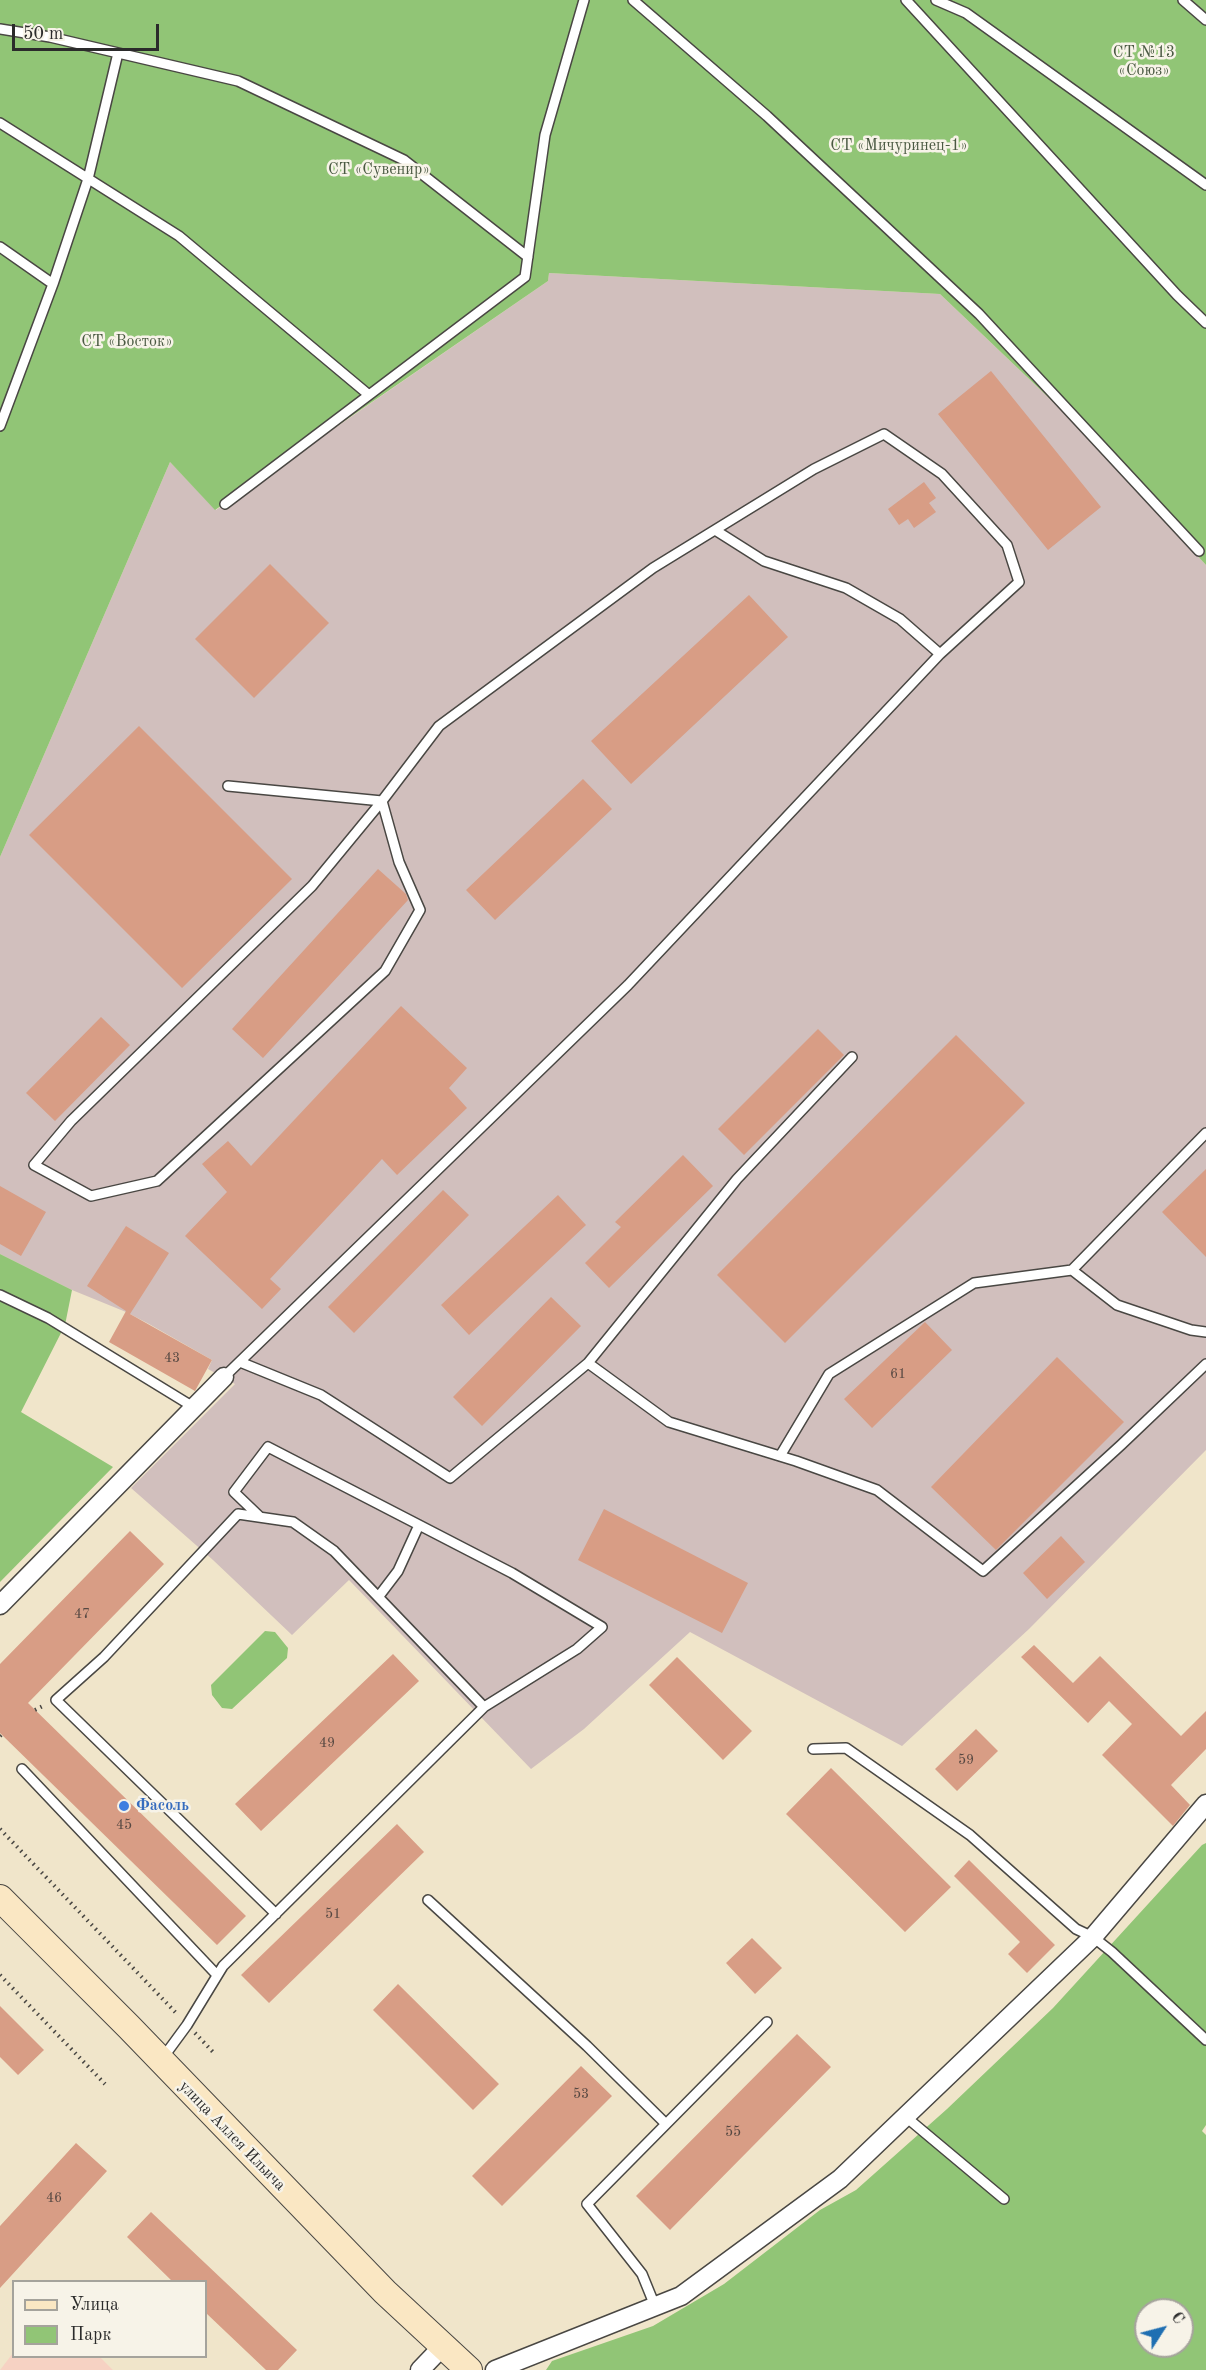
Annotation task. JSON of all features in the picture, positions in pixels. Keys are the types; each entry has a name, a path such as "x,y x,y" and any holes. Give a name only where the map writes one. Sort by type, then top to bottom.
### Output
{"main road":[{"name":"улица Аллея Ильича","path":"0,1898 377,2284 469,2370"}],"street":[{"path":"0,1605 224,1377"},
{"path":"495,2370 681,2296 840,2179 1093,1937 1206,1804"},
{"path":"420,2370 444,2346"}],"lane":[{"path":"225,504 525,277 545,135 584,0"},
{"path":"633,0 767,116 979,314 1199,551"},
{"path":"906,0 1169,286 1206,323"},
{"path":"936,0 966,13 1206,185"},
{"path":"1183,0 1206,20"},
{"path":"0,29 50,37 238,81 404,160 528,257"},
{"path":"0,426 53,284 88,179 117,53"},
{"path":"0,123 179,236 369,395"},
{"path":"0,247 53,284"},
{"path":"224,1377 628,985 940,654 1019,582 1007,545 942,474 884,434 814,469 653,568 439,726 382,801 312,886 71,1121 34,1165 91,1196 157,1181 385,971 420,910 399,862 382,801"},
{"path":"715,530 764,561 846,588 900,619 940,654"},
{"path":"228,786 382,801"},
{"path":"240,1362 321,1395 450,1478 588,1363 738,1179 852,1057"},
{"path":"780,1456 830,1374 974,1283 1072,1270 1206,1133"},
{"path":"1072,1270 1117,1305 1191,1330 1206,1332"},
{"path":"0,1295 48,1318 195,1408"},
{"path":"588,1363 669,1422 780,1456 877,1490 983,1571 1206,1364"},
{"path":"160,2061 187,2025 223,1966 484,1707 577,1649 602,1627 512,1573 268,1447 234,1492 260,1517"},
{"path":"276,1914 56,1700 104,1656 238,1514 293,1522 334,1551 484,1707"},
{"path":"379,1596 398,1571 419,1525"},
{"path":"813,1749 846,1748 970,1835 1076,1929 1093,1937 1112,1952 1206,2040"},
{"path":"22,1769 218,1975"},
{"path":"428,1900 587,2046 666,2124"},
{"path":"654,2306 642,2274 587,2204 767,2022"},
{"path":"906,2118 1004,2199"}],"path":[{"path":"0,1829 213,2052"},
{"path":"0,1975 105,2084"}],"shaded area":[{"path":"549,273 940,294 1069,417 1206,565 1206,1450 1029,1629 902,1746 690,1632 584,1729 531,1769 349,1580 292,1635 213,1560 131,1488 235,1384 208,1369 212,1360 149,1324 72,1290 0,1254 0,857 170,462 216,510 548,281"},
{"path":"12,2354 12,2358 101,2358 113,2370 0,2370"}],"green space":[{"path":"0,0 1206,0 1206,565 1069,417 940,294 549,273 548,281 215,510 170,462 0,857"},
{"path":"0,1254 72,1290 65,1325 21,1412 113,1467 0,1582"},
{"path":"265,1631 275,1632 288,1648 287,1658 232,1709 222,1708 212,1695 211,1685"},
{"path":"1206,1843 1206,2125 1202,2131 1206,2135 1206,2370 546,2370 552,2361 653,2326 724,2284 820,2210 856,2190 947,2109 1053,2008"}],"building":[{"path":"991,371 1101,507 1048,550 938,414"},
{"path":"924,482 936,498 929,503 936,512 914,528 908,519 899,525 888,509"},
{"path":"270,564 329,623 254,698 195,639"},
{"path":"749,595 788,637 631,784 591,741"},
{"path":"139,726 292,879 182,988 29,835"},
{"path":"583,779 612,809 495,920 466,890"},
{"path":"378,869 406,894 408,900 263,1058 232,1029"},
{"path":"401,1006 467,1068 449,1088 467,1108 397,1175 382,1159 270,1279 281,1289 262,1309 185,1236 227,1192 202,1164 228,1141 251,1166"},
{"path":"101,1017 130,1045 55,1121 26,1093"},
{"path":"818,1029 844,1055 744,1155 718,1129"},
{"path":"956,1035 1025,1103 785,1343 717,1275"},
{"path":"683,1155 713,1186 609,1288 585,1263 621,1227 615,1222"},
{"path":"1206,1169 1206,1257 1162,1212"},
{"path":"0,1186 46,1212 21,1256 0,1244"},
{"path":"443,1190 469,1215 354,1333 328,1307"},
{"path":"558,1195 586,1225 469,1335 441,1305"},
{"path":"126,1226 169,1253 130,1314 212,1360 195,1391 109,1342 126,1311 87,1286"},
{"path":"551,1297 581,1326 482,1426 453,1397"},
{"path":"925,1322 952,1350 872,1428 844,1399"},
{"path":"1057,1357 1124,1422 996,1550 931,1487"},
{"path":"604,1509 748,1583 722,1633 578,1560"},
{"path":"130,1531 164,1564 28,1703 246,1916 217,1945 0,1733 0,1664"},
{"path":"1061,1536 1085,1562 1047,1599 1023,1573"},
{"path":"1034,1645 1073,1683 1100,1656 1181,1736 1206,1711 1206,1749 1171,1785 1190,1805 1173,1826 1102,1755 1132,1724 1109,1701 1088,1723 1021,1657"},
{"path":"393,1654 419,1681 261,1831 235,1804"},
{"path":"677,1657 752,1731 723,1760 649,1685"},
{"path":"976,1729 998,1751 957,1791 935,1769"},
{"path":"831,1768 951,1887 905,1932 786,1814"},
{"path":"397,1824 424,1852 269,2003 241,1975"},
{"path":"969,1860 1055,1945 1027,1973 1008,1954 1020,1942 954,1876"},
{"path":"752,1938 782,1968 755,1994 726,1963"},
{"path":"398,1984 499,2084 473,2110 373,2010"},
{"path":"0,2006 44,2050 18,2075 0,2057"},
{"path":"797,2034 831,2067 670,2230 636,2196"},
{"path":"581,2066 612,2096 502,2206 472,2176"},
{"path":"76,2143 107,2171 0,2288 0,2226"},
{"path":"151,2212 297,2350 278,2370 266,2370 207,2314 207,2280 171,2280 127,2237"}],"place":[{"name":"Фасоль","path":"124,1806"}],"park label":[{"name":"СТ №13 «Союз»","path":"1144,62"},
{"name":"СТ «Мичуринец-1»","path":"899,146"},
{"name":"СТ «Сувенир»","path":"379,170"},
{"name":"СТ «Восток»","path":"127,342"}]}
